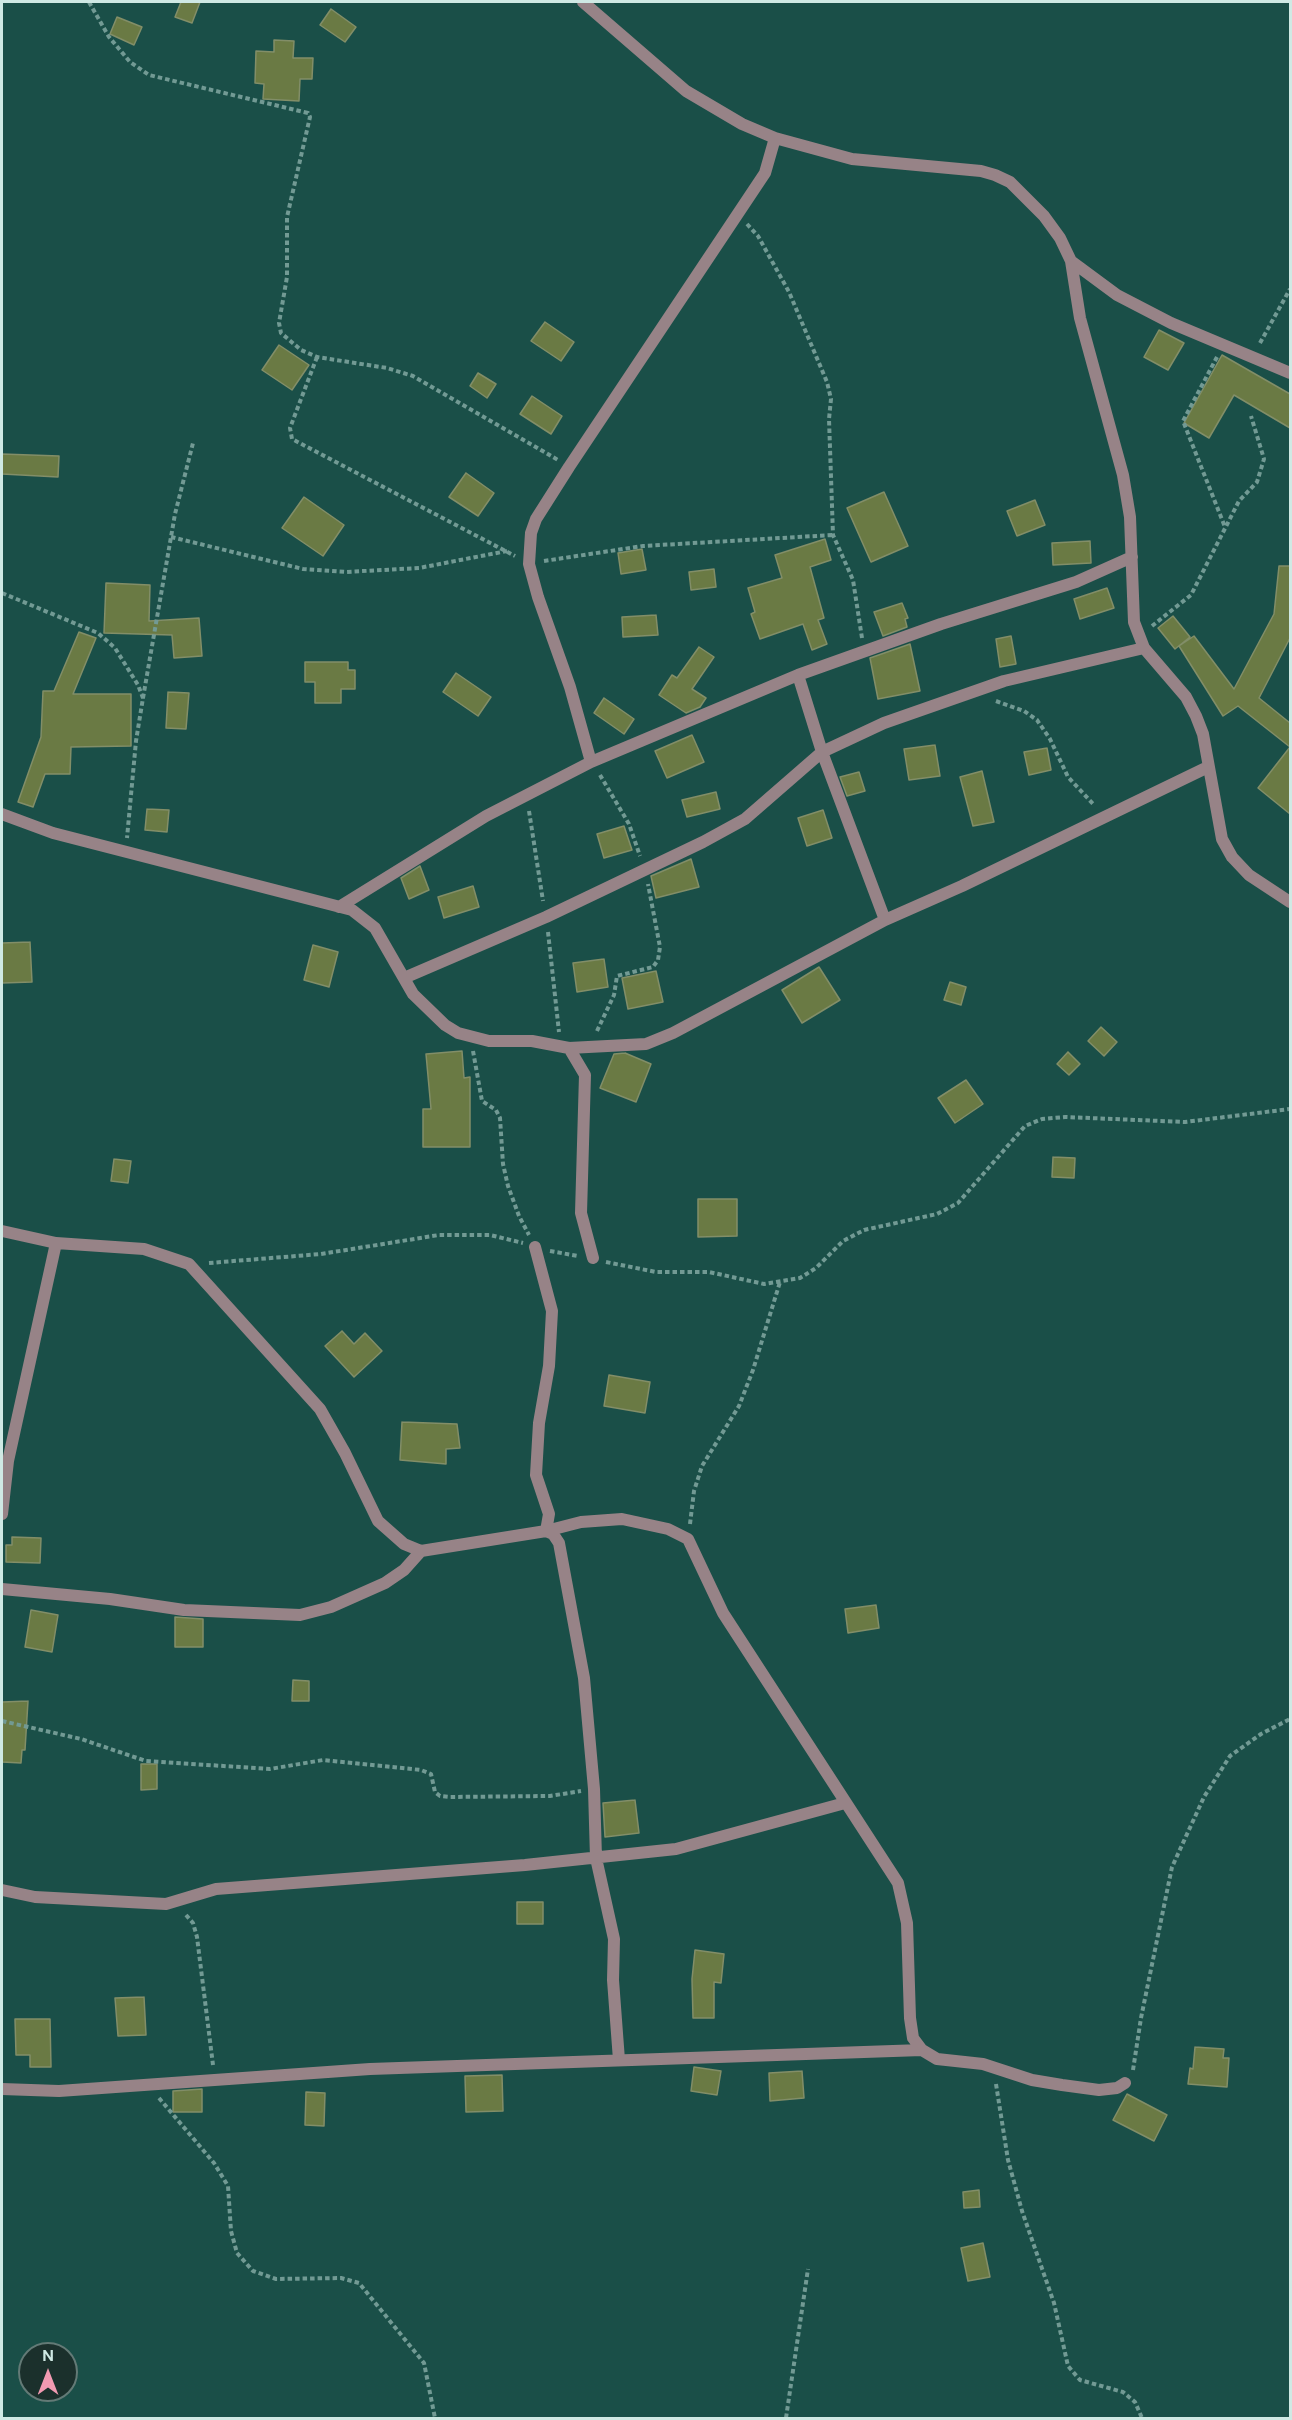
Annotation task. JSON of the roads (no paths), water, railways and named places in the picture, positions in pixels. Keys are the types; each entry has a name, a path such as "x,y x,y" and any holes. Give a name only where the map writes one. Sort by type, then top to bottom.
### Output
{"street":[{"path":"582,2 686,91 742,124 775,138 852,159 981,171 995,175 1010,182 1044,216 1060,238 1071,261 1080,318 1123,475 1130,517 1131,599 1134,622 1142,642 1186,697 1196,716 1203,734 1222,839 1232,857 1249,875 1290,902"},
{"path":"591,762 529,564 531,533 536,519 569,467 765,173 775,138"},
{"path":"1071,261 1117,294 1142,308 1290,373"},
{"path":"339,907 412,859 526,795 591,762 798,675 862,651 1076,582 1132,557"},
{"path":"404,978 546,917 704,842 745,819 822,752 884,723 967,692 1142,642"},
{"path":"798,675 822,752 885,920"},
{"path":"2,814 53,833 224,879 352,910 375,928 404,978 430,1012 445,1025 471,1037 489,1041 517,1040 592,1047 646,1044 673,1034 885,920 962,886 1208,767"},
{"path":"565,1046 585,1075 581,1213 593,1258"},
{"path":"2,1231 56,1243 144,1249 189,1264 320,1409 345,1453 378,1521 404,1544 421,1551 546,1531 581,1521 622,1520 668,1529 688,1539 723,1613 898,1883 906,1923 910,2018 913,2038 922,2050 937,2059 983,2064 1032,2080 1099,2090 1117,2088 1125,2083"},
{"path":"2,1514 8,1461 56,1243"},
{"path":"535,1246 552,1311 549,1366 538,1424 536,1475 549,1514 546,1531"},
{"path":"546,1531 553,1534 559,1543 580,1653 594,1789 596,1858 614,1938 613,1980 619,2060"},
{"path":"2,1589 99,1597 184,1610 300,1614 331,1607 385,1583 404,1570 421,1551"},
{"path":"2,1890 35,1897 166,1904 216,1890 596,1858 676,1849 845,1803"},
{"path":"2,2089 59,2091 214,2079 619,2060 922,2050"}]}
